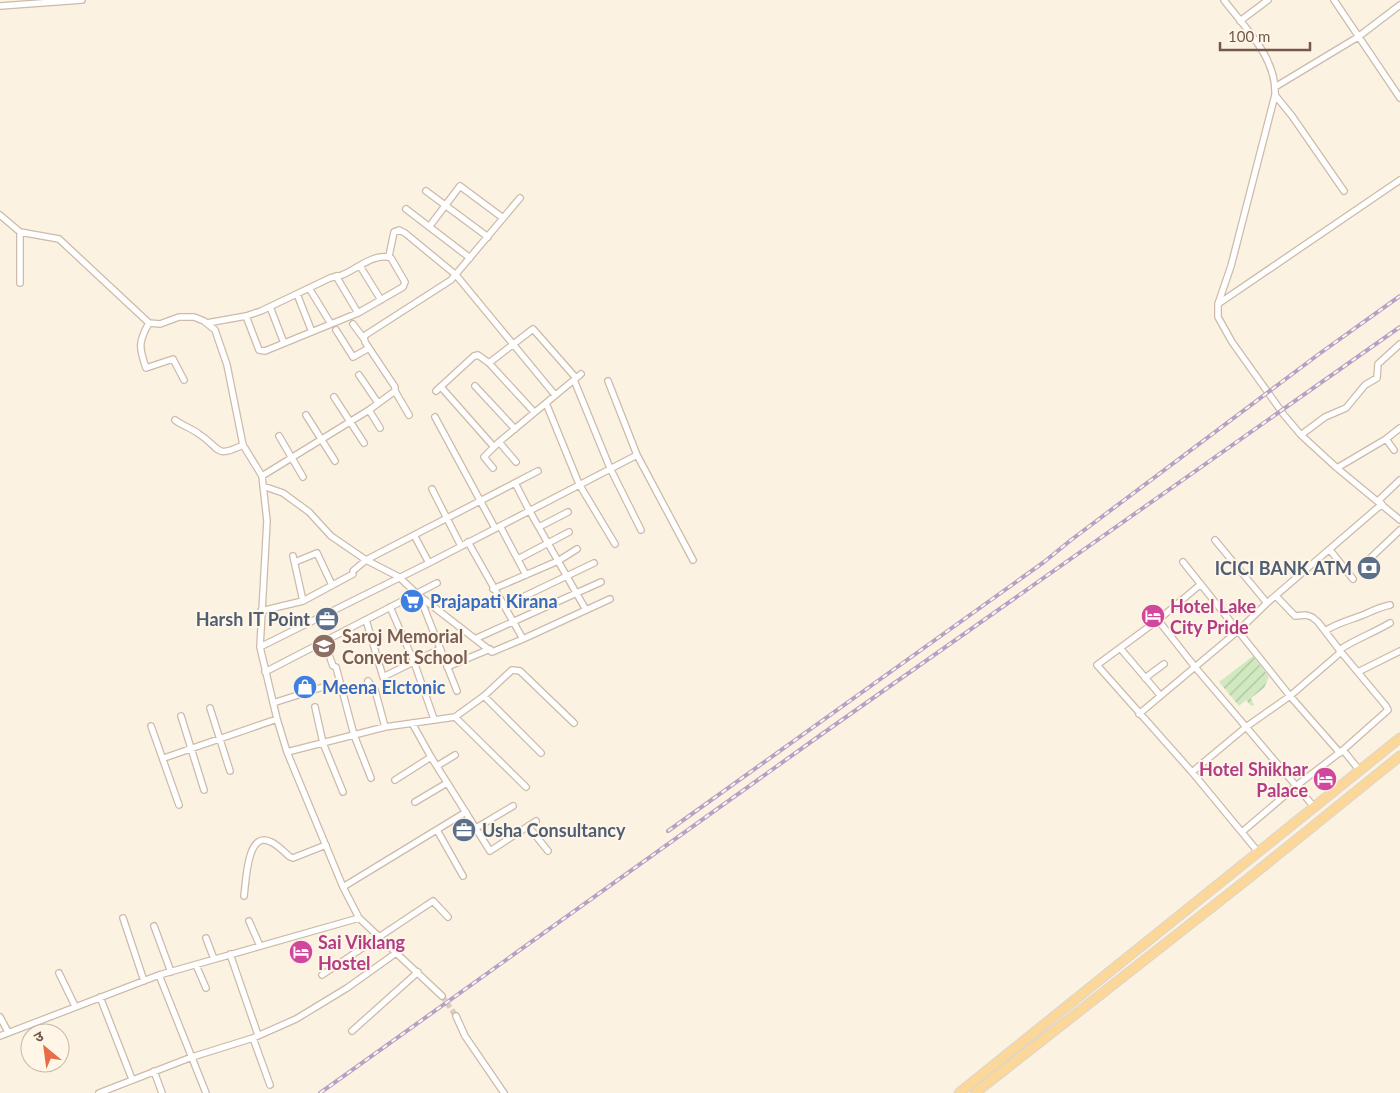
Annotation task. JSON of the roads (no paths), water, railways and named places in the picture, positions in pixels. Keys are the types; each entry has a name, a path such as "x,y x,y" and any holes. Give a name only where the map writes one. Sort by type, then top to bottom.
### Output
{"main road":[{"path":"973,1090 1163,928 1259,853 1400,738"},
{"path":"959,1093 973,1090 1249,878 1399,758"}],"street":[{"path":"0,6 29,2 82,0"},
{"path":"1224,0 1266,56 1276,87 1230,266 1218,304 1218,317 1222,326 1281,412 1301,435 1337,468 1400,520"},
{"path":"1240,21 1268,0"},
{"path":"1334,0 1400,98"},
{"path":"1276,87 1358,37 1400,5"},
{"path":"1275,95 1292,116 1344,191"},
{"path":"1218,304 1400,180"},
{"path":"429,227 458,188 462,186 503,218"},
{"path":"426,191 488,237"},
{"path":"364,339 368,333 451,280 520,198"},
{"path":"406,209 470,258"},
{"path":"0,215 20,232 59,239 149,323 160,324 180,317 194,317 215,330 222,350 243,446 262,476 267,521 260,647 287,752 359,918 442,996"},
{"path":"246,316 259,350 265,351 358,313 403,287 406,282 389,256 394,232 400,230 456,275 555,395"},
{"path":"20,232 20,283"},
{"path":"206,323 246,316 270,307 374,258 389,256"},
{"path":"360,266 381,300"},
{"path":"336,276 358,313"},
{"path":"309,288 331,324"},
{"path":"297,294 312,332"},
{"path":"270,307 284,343"},
{"path":"149,323 140,337 146,368 173,358 184,380"},
{"path":"353,324 395,387 395,391 409,415"},
{"path":"489,363 531,329 536,330 577,377 610,468 641,530"},
{"path":"336,330 353,357 369,348"},
{"path":"1301,435 1325,417 1346,408 1365,385 1377,378 1378,364 1400,344"},
{"path":"516,462 439,389 474,356 482,356 534,412"},
{"path":"359,375 378,403"},
{"path":"493,468 484,458 534,412 577,377"},
{"path":"608,381 637,455 693,560"},
{"path":"475,386 515,429"},
{"path":"262,476 369,410 395,391"},
{"path":"334,397 364,443"},
{"path":"546,403 579,484 615,544"},
{"path":"369,410 380,428"},
{"path":"306,415 334,461"},
{"path":"436,418 480,501 518,559 526,575"},
{"path":"175,420 199,434 216,450 230,452 243,446"},
{"path":"1337,468 1386,439 1400,428"},
{"path":"279,436 303,477"},
{"path":"1386,439 1394,450"},
{"path":"260,647 399,576 429,563 637,455"},
{"path":"261,612 303,601 353,574 353,571 366,560 538,471"},
{"path":"1139,714 1330,550 1400,480"},
{"path":"515,483 586,610"},
{"path":"263,486 283,493 309,512 331,536 366,560 399,576 418,594 477,638 492,652 610,599"},
{"path":"432,489 461,546"},
{"path":"539,527 568,512"},
{"path":"1360,567 1400,530"},
{"path":"518,559 569,532"},
{"path":"414,535 429,563"},
{"path":"1216,540 1267,603"},
{"path":"468,542 523,639"},
{"path":"493,589 558,560 577,549"},
{"path":"1330,550 1353,579"},
{"path":"303,601 294,559 317,553 332,585"},
{"path":"1183,562 1290,696 1360,771"},
{"path":"504,606 594,563"},
{"path":"477,638 600,582"},
{"path":"265,672 437,583"},
{"path":"1201,584 1158,620 1097,665 1192,772 1259,853"},
{"path":"418,594 457,691"},
{"path":"1242,832 1388,710 1312,617 1306,615 1295,616 1276,596"},
{"path":"1325,631 1337,623 1382,606 1390,605"},
{"path":"390,608 414,662 434,719"},
{"path":"366,620 383,677 440,649"},
{"path":"1158,620 1195,667 1315,808"},
{"path":"1192,772 1246,727 1290,696 1340,651 1355,640 1367,636 1390,623"},
{"path":"326,641 332,666 336,667 354,735 371,778"},
{"path":"1120,648 1160,695"},
{"path":"447,667 490,649"},
{"path":"1358,672 1400,651"},
{"path":"1145,678 1164,664"},
{"path":"287,752 385,728 455,717 484,696 512,670 516,670 574,723"},
{"path":"368,681 375,690 385,728"},
{"path":"273,703 323,687"},
{"path":"484,696 541,754"},
{"path":"315,707 323,743 343,792"},
{"path":"210,708 230,771"},
{"path":"181,716 204,790"},
{"path":"455,717 526,787"},
{"path":"164,758 277,719"},
{"path":"412,723 490,851 536,821"},
{"path":"151,726 164,758 179,805"},
{"path":"437,766 455,755"},
{"path":"395,780 431,757"},
{"path":"415,802 447,783"},
{"path":"476,828 513,806"},
{"path":"344,887 466,812"},
{"path":"528,826 548,851"},
{"path":"437,830 463,876"},
{"path":"244,896 251,851 258,842 265,840 270,842 293,858 326,845"},
{"path":"322,975 434,901 448,917"},
{"path":"123,918 144,981"},
{"path":"0,1036 159,975 359,918"},
{"path":"249,921 260,946"},
{"path":"154,926 171,972"},
{"path":"206,938 214,959"},
{"path":"99,1093 192,1057 256,1036 296,1019 347,988 396,953"},
{"path":"230,954 270,1085"},
{"path":"196,964 206,988"},
{"path":"352,1031 418,972"},
{"path":"59,973 75,1006"},
{"path":"159,975 206,1093"},
{"path":"100,997 132,1079"},
{"path":"456,1016 464,1036 504,1093"},
{"path":"0,1017 8,1032"},
{"path":"154,1071 162,1093"}],"tunnel":[{"path":"442,996 456,1016"}],"railway":[{"path":"668,831 1044,562 1319,354 1400,296"},
{"path":"320,1093 822,734 1400,327"}],"place":[{"name":"ICICI BANK ATM","path":"1369,568"},
{"name":"Prajapati Kirana","path":"412,601"},
{"name":"Hotel Lake City Pride","path":"1153,616"},
{"name":"Harsh IT Point","path":"327,619"},
{"name":"Saroj Memorial Convent School","path":"324,646"},
{"name":"Meena Elctonic","path":"305,687"},
{"name":"Hotel Shikhar Palace","path":"1325,779"},
{"name":"Usha Consultancy","path":"464,830"},
{"name":"Sai Viklang Hostel","path":"301,952"}]}
